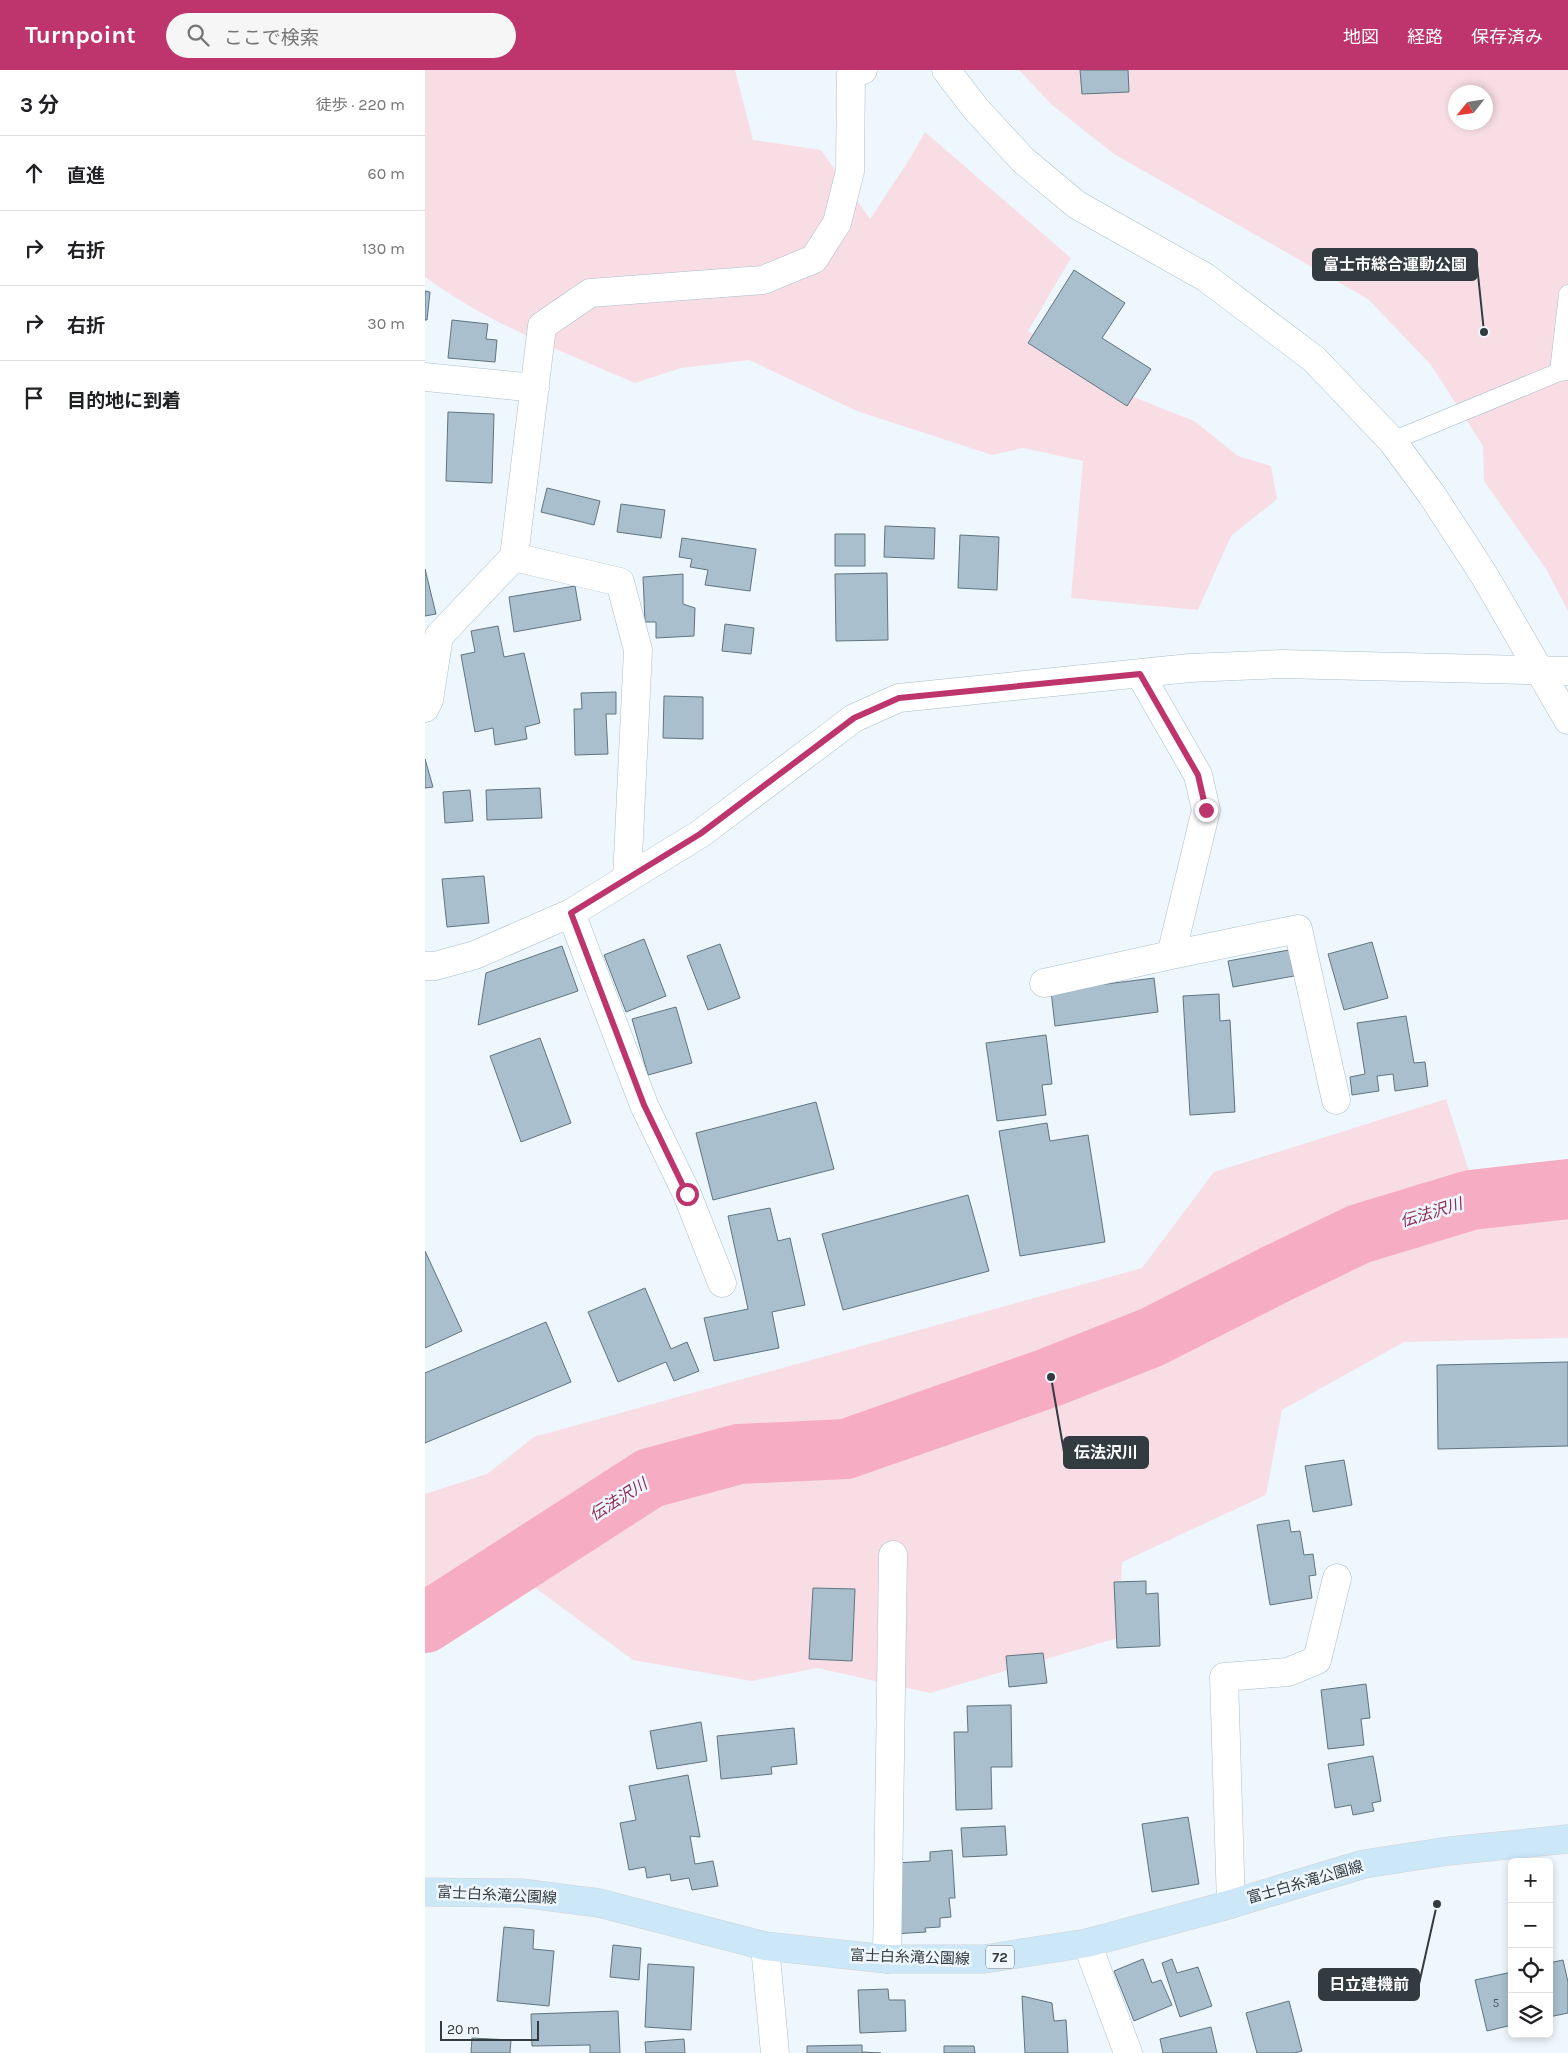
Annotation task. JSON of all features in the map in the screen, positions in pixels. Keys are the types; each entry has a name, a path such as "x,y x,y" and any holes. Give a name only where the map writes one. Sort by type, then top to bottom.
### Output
{"main road":[{"name":"富士白糸滝公園線","path":"425,1892 521,1893 599,1903 765,1946 887,1959 984,1959 1087,1943 1231,1904 1364,1864 1449,1851 1568,1839"}],"street":[{"path":"425,708 429,700 439,636 514,557 542,326 590,293 763,280 814,259 837,223 850,171 851,74 863,70"},
{"path":"946,70 976,108 1023,160 1077,205 1205,277 1314,359 1392,441 1433,495 1484,575 1568,720"},
{"path":"425,377 535,388"},
{"path":"514,557 620,582 638,650 627,878"},
{"path":"425,966 435,966 475,955 571,913 700,834 854,718 899,698 1190,668 1282,664 1568,671"},
{"path":"1140,674 1198,775 1206,810 1171,954"},
{"path":"571,913 644,1105 687,1194 722,1283"},
{"path":"1045,983 1171,954 1298,929 1336,1100"},
{"path":"887,1959 893,1554"},
{"path":"1231,1904 1225,1677 1288,1672 1317,1660 1337,1578"},
{"path":"1087,1943 1128,2053"},
{"path":"765,1946 775,2053"}],"lane":[{"path":"1392,441 1564,371 1567,295"}],"shaded area":[{"path":"425,70 735,70 753,140 821,150 870,219 925,132 1071,258 1028,331 1131,396 1194,421 1238,456 1271,466 1277,499 1231,536 1198,610 1071,598 1083,461 1023,448 992,455 857,411 749,360 681,368 635,383 501,323 449,294 425,277"},
{"path":"1019,70 1568,70 1568,611 1546,569 1484,481 1483,446 1431,365 1368,299 1114,154 1052,105"},
{"path":"1446,1099 1468,1168 1506,1210 1568,1185 1568,1338 1404,1342 1282,1410 1266,1495 1122,1562 1118,1638 930,1693 817,1668 752,1681 633,1660 510,1569 457,1604 425,1611 425,1494 487,1474 534,1437 1142,1268 1214,1172"}],"building":[{"path":"1080,70 1128,70 1129,92 1082,94"},
{"path":"1074,270 1125,303 1102,338 1151,369 1127,406 1028,343"},
{"path":"425,291 430,292 427,320 425,320"},
{"path":"452,320 488,324 486,339 497,340 495,362 448,358"},
{"path":"448,412 494,414 492,483 446,481"},
{"path":"547,488 600,501 594,525 541,512"},
{"path":"621,504 665,510 661,538 617,532"},
{"path":"885,526 935,528 934,559 884,557"},
{"path":"835,534 865,534 865,566 835,566"},
{"path":"960,535 999,537 997,590 958,588"},
{"path":"682,538 756,549 750,591 705,585 708,570 690,567 692,559 679,557"},
{"path":"425,569 436,614 425,616"},
{"path":"887,573 888,640 836,641 835,574"},
{"path":"683,574 683,604 695,608 694,636 656,638 656,622 645,622 643,577"},
{"path":"575,586 581,620 514,632 509,597"},
{"path":"725,624 754,628 751,654 722,651"},
{"path":"498,626 504,657 524,653 540,723 525,727 527,739 495,745 493,728 475,732 461,655 475,652 471,631"},
{"path":"616,692 616,714 606,714 608,754 575,755 574,709 582,709 581,693"},
{"path":"664,696 703,697 703,739 663,738"},
{"path":"425,759 433,787 425,788"},
{"path":"540,788 542,818 487,820 486,790"},
{"path":"470,790 473,821 445,823 443,792"},
{"path":"484,876 489,923 447,927 442,879"},
{"path":"644,939 666,996 626,1012 604,955"},
{"path":"1372,942 1388,998 1344,1010 1328,954"},
{"path":"720,944 740,998 708,1010 687,956"},
{"path":"562,946 578,991 478,1025 486,973"},
{"path":"1289,950 1294,976 1233,987 1228,961"},
{"path":"1154,978 1158,1012 1055,1026 1051,991"},
{"path":"1219,994 1220,1021 1230,1020 1235,1112 1190,1115 1183,996"},
{"path":"676,1007 692,1063 648,1075 632,1019"},
{"path":"1406,1016 1414,1063 1425,1062 1428,1086 1395,1091 1393,1074 1377,1076 1379,1091 1352,1095 1350,1077 1365,1074 1357,1023"},
{"path":"1046,1035 1052,1084 1042,1085 1046,1115 997,1121 986,1043"},
{"path":"540,1038 571,1123 521,1142 490,1056"},
{"path":"816,1102 834,1169 713,1200 696,1133"},
{"path":"1047,1123 1050,1141 1088,1135 1105,1242 1020,1256 999,1131"},
{"path":"968,1195 989,1271 843,1310 822,1234"},
{"path":"770,1208 778,1241 790,1238 805,1305 772,1312 779,1348 714,1361 704,1318 748,1309 728,1216"},
{"path":"425,1251 462,1331 425,1348"},
{"path":"645,1288 671,1349 687,1342 699,1371 674,1381 666,1362 618,1382 588,1312"},
{"path":"546,1322 571,1382 425,1443 425,1373"},
{"path":"1568,1362 1568,1446 1438,1449 1437,1365"},
{"path":"1344,1460 1352,1505 1313,1512 1305,1466"},
{"path":"1289,1520 1291,1532 1300,1531 1304,1555 1313,1554 1316,1575 1309,1576 1312,1598 1270,1605 1257,1525"},
{"path":"1146,1581 1146,1594 1158,1593 1160,1646 1117,1648 1114,1582"},
{"path":"813,1588 855,1589 852,1661 809,1659"},
{"path":"1043,1653 1047,1683 1009,1687 1006,1656"},
{"path":"1366,1684 1370,1718 1361,1719 1364,1745 1328,1749 1321,1690"},
{"path":"1011,1705 1012,1767 991,1767 992,1809 956,1810 954,1732 968,1732 967,1706"},
{"path":"701,1722 707,1761 657,1769 650,1731"},
{"path":"794,1728 797,1764 771,1767 772,1774 721,1779 717,1736"},
{"path":"1373,1756 1381,1801 1372,1803 1374,1811 1353,1815 1351,1805 1335,1808 1328,1764"},
{"path":"688,1775 700,1837 690,1836 695,1864 713,1861 718,1886 692,1890 689,1878 671,1881 670,1874 647,1878 645,1867 629,1870 620,1823 636,1820 629,1786"},
{"path":"1188,1817 1199,1884 1152,1892 1142,1824"},
{"path":"1005,1826 1007,1855 963,1857 961,1828"},
{"path":"952,1850 955,1898 949,1898 951,1917 940,1918 940,1927 925,1928 926,1932 893,1934 895,1863 930,1861 930,1852"},
{"path":"504,1927 534,1930 533,1949 554,1951 549,2006 497,2001"},
{"path":"613,1945 641,1948 639,1980 610,1977"},
{"path":"1143,1959 1152,1983 1161,1980 1172,2005 1134,2021 1114,1971"},
{"path":"1172,1959 1177,1973 1198,1967 1212,2006 1180,2017 1162,1963"},
{"path":"1563,1960 1568,1982 1568,2013 1553,2016 1553,1993 1553,1962"},
{"path":"648,1964 694,1967 691,2030 645,2027"},
{"path":"1508,1973 1508,2026 1487,2031 1475,1980"},
{"path":"888,1989 889,2000 905,2000 906,2031 860,2033 858,1990"},
{"path":"1022,1996 1052,2003 1054,2021 1066,2020 1068,2053 1025,2053"},
{"path":"1289,2001 1302,2051 1294,2053 1257,2053 1246,2013"},
{"path":"618,2011 620,2053 590,2053 590,2045 532,2046 531,2014"},
{"path":"1211,2027 1217,2053 1163,2053 1160,2039"},
{"path":"472,2038 511,2040 510,2053 471,2053"},
{"path":"684,2039 685,2053 646,2053 645,2042"},
{"path":"862,2045 862,2052 881,2053 807,2053 807,2046"},
{"path":"944,2046 974,2046 975,2053 944,2053"}],"waterway":[{"name":"伝法沢川","path":"425,1623 650,1478 739,1454 846,1449 1051,1377 1152,1337 1359,1234 1471,1200 1568,1189"}],"place":[{"name":"富士市総合運動公園","path":"1484,332"},
{"name":"伝法沢川","path":"1051,1377"},
{"name":"日立建機前","path":"1437,1904"}],"route":[{"path":"687,1194 644,1105 571,913 700,834 854,718 899,698 1140,674 1198,775 1206,810"}]}
